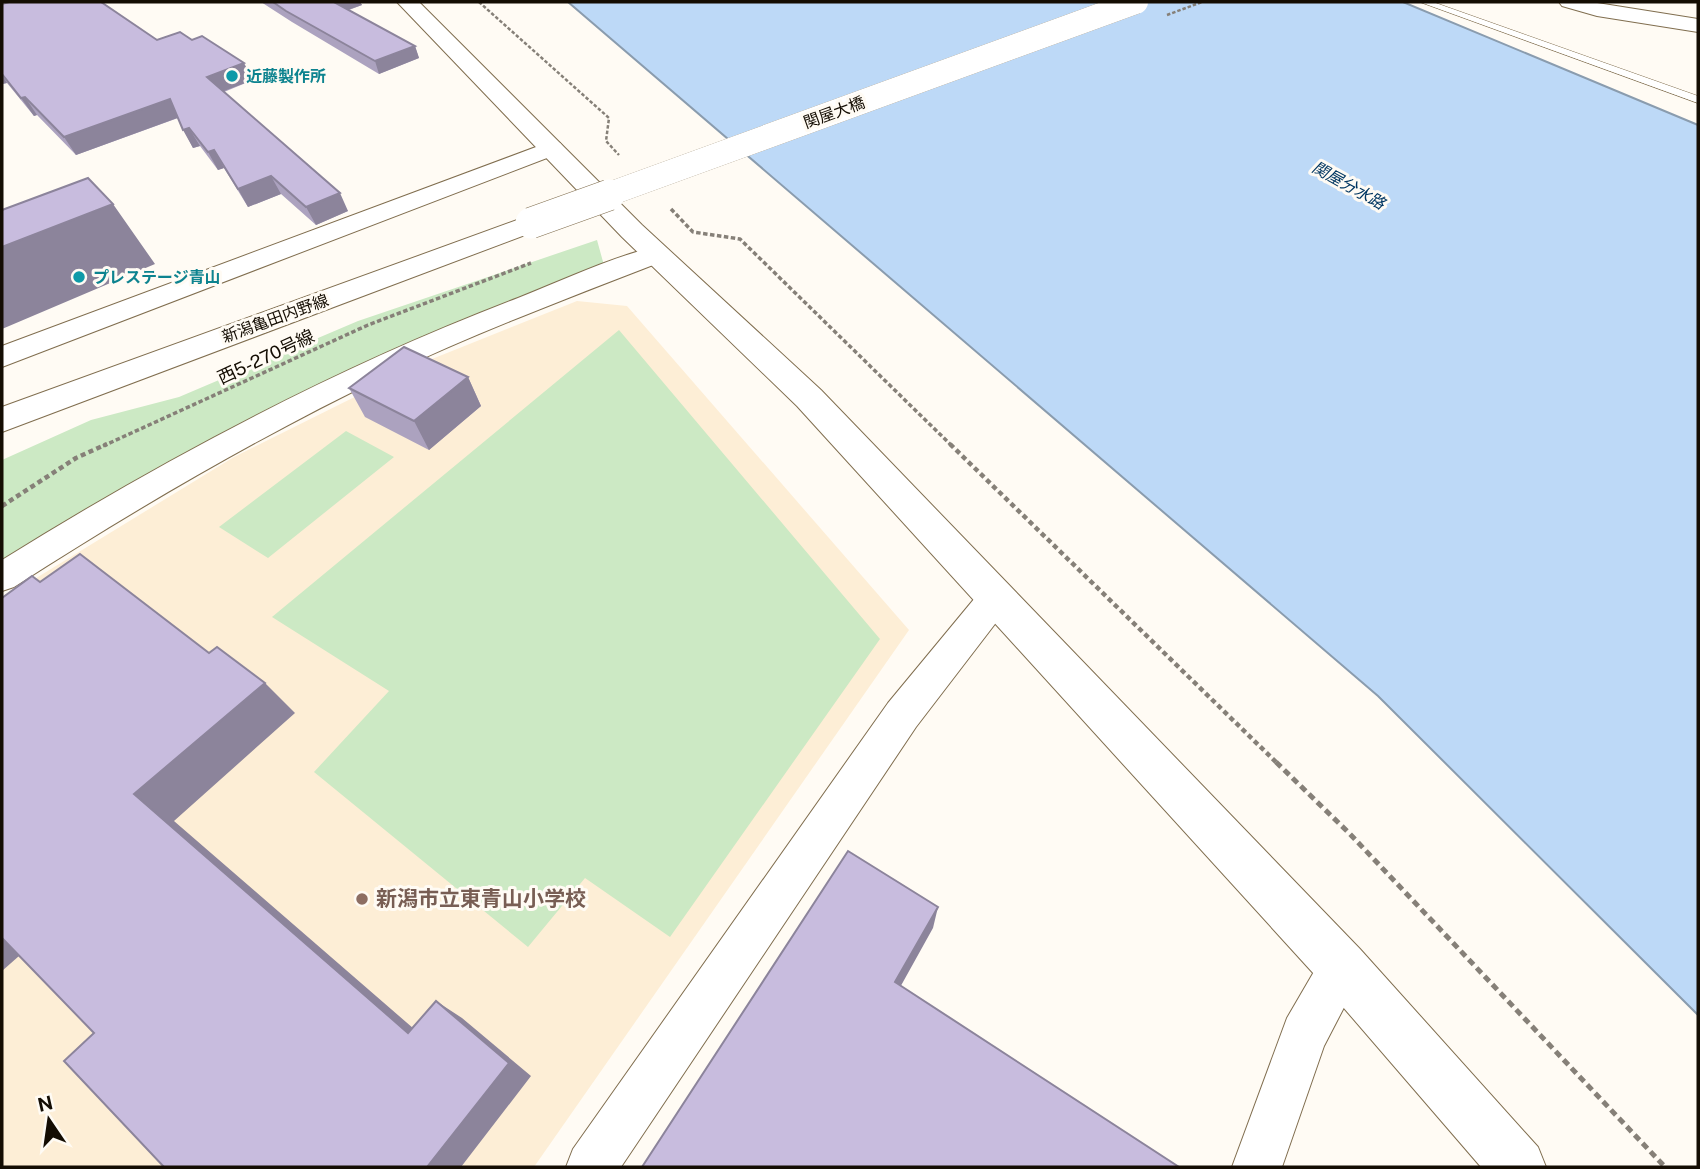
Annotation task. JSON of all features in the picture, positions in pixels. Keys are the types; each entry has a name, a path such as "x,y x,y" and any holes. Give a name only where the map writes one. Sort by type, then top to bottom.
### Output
{"street":[{"path":"407,2 657,254 809,398 1342,967 1518,1167"},
{"name":"関屋大橋","path":"531,223 1136,2"},
{"path":"1570,2 1597,10 1698,26"},
{"path":"2,357 552,148"},
{"name":"新潟亀田内野線","path":"8,418 531,223"},
{"path":"2,577 102,513 205,454 328,391 436,341 657,254"},
{"path":"591,1167 902,715 996,597"},
{"path":"1257,1167 1304,1035 1342,967"}],"lane":[{"path":"1425,2 1698,100"}],"path":[{"path":"479,2 609,118 606,141 623,159"},
{"path":"667,205 693,232 740,239 1350,834 1665,1167"},
{"name":"西5-270号線","path":"2,506 76,458 368,325 540,260"}],"shaded area":[{"name":"新潟市立東青山小学校","path":"577,301 627,306 909,630 534,1167 2,1167 2,599 234,457 427,361"}],"green space":[{"path":"597,240 605,269 98,510 2,571 2,460 91,420 179,397 358,321"},
{"path":"619,330 880,639 670,937 585,878 528,947 314,772 389,691 272,617"},
{"path":"346,431 394,457 268,558 219,527"}],"water":[{"name":"関屋分水路","path":"568,2 1403,2 1698,125 1698,1015 1378,696"}],"building":[{"path":"101,2 157,40 180,32 192,40 202,36 244,63 207,77 340,193 306,207 271,176 238,189 214,150 208,152 189,128 183,130 170,99 64,137 25,97 21,98 2,74 2,4"},
{"path":"273,2 334,2 415,46 375,61"},
{"path":"88,178 113,204 2,247 2,210"},
{"path":"404,347 468,377 414,421 349,388"},
{"path":"80,554 209,653 217,647 265,683 134,794 408,1033 436,1001 509,1063 427,1167 164,1167 64,1061 94,1033 2,938 2,598 32,576 40,582"},
{"path":"848,851 938,907 895,982 1179,1167 642,1167"}],"place":[{"name":"近藤製作所","path":"232,76"},
{"name":"プレステージ青山","path":"79,277"},
{"name":"新潟市立東青山小学校","path":"362,899"}]}
